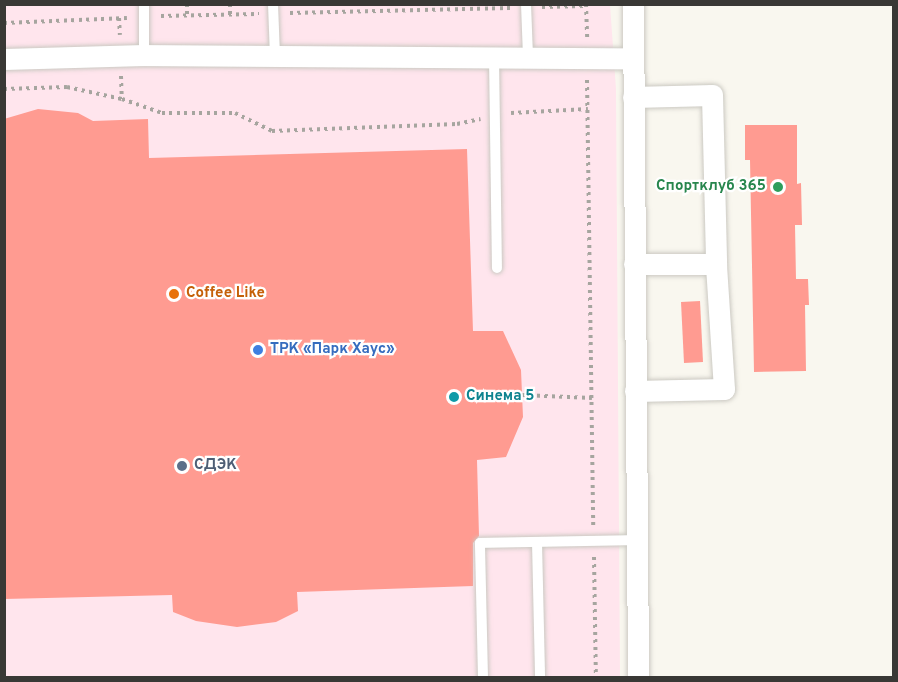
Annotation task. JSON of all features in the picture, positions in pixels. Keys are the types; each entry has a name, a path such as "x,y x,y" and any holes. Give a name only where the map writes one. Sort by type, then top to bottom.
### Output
{"street":[{"path":"633,4 638,678"},
{"path":"4,59 144,55 633,58"},
{"path":"633,96 712,95 716,264 724,389 635,392"},
{"path":"634,264 716,264"}],"lane":[{"path":"144,4 144,55"},
{"path":"526,6 528,57"},
{"path":"273,9 275,56"},
{"path":"494,57 497,268"},
{"path":"483,678 480,543 636,540"},
{"path":"537,542 540,678"}],"path":[{"path":"187,4 187,15"},
{"path":"230,4 230,14"},
{"path":"4,23 230,14 273,9 586,5 596,678"},
{"path":"4,89 67,87 122,99 162,113 235,113 272,131 457,124 522,110 588,109"},
{"path":"522,395 592,398"}],"shaded area":[{"path":"4,5 610,5 616,89 620,677 5,677"}],"building":[{"name":"ТРК «Парк Хаус»","path":"38,109 78,113 93,121 148,119 149,158 467,149 473,331 503,331 521,370 523,417 506,457 477,460 479,536 473,543 473,586 297,592 298,611 276,622 237,627 196,621 173,612 172,595 4,599 4,119"},
{"path":"745,125 797,125 797,184 801,183 802,225 795,225 796,279 808,279 809,305 805,305 806,371 754,372 750,160 745,160"},
{"path":"700,301 703,362 684,363 681,302"}],"place":[{"name":"Спортклуб 365","path":"778,187"},
{"name":"Coffee Like","path":"174,294"},
{"name":"ТРК «Парк Хаус»","path":"258,350"},
{"name":"Синема 5","path":"454,397"},
{"name":"СДЭК","path":"182,466"}]}
